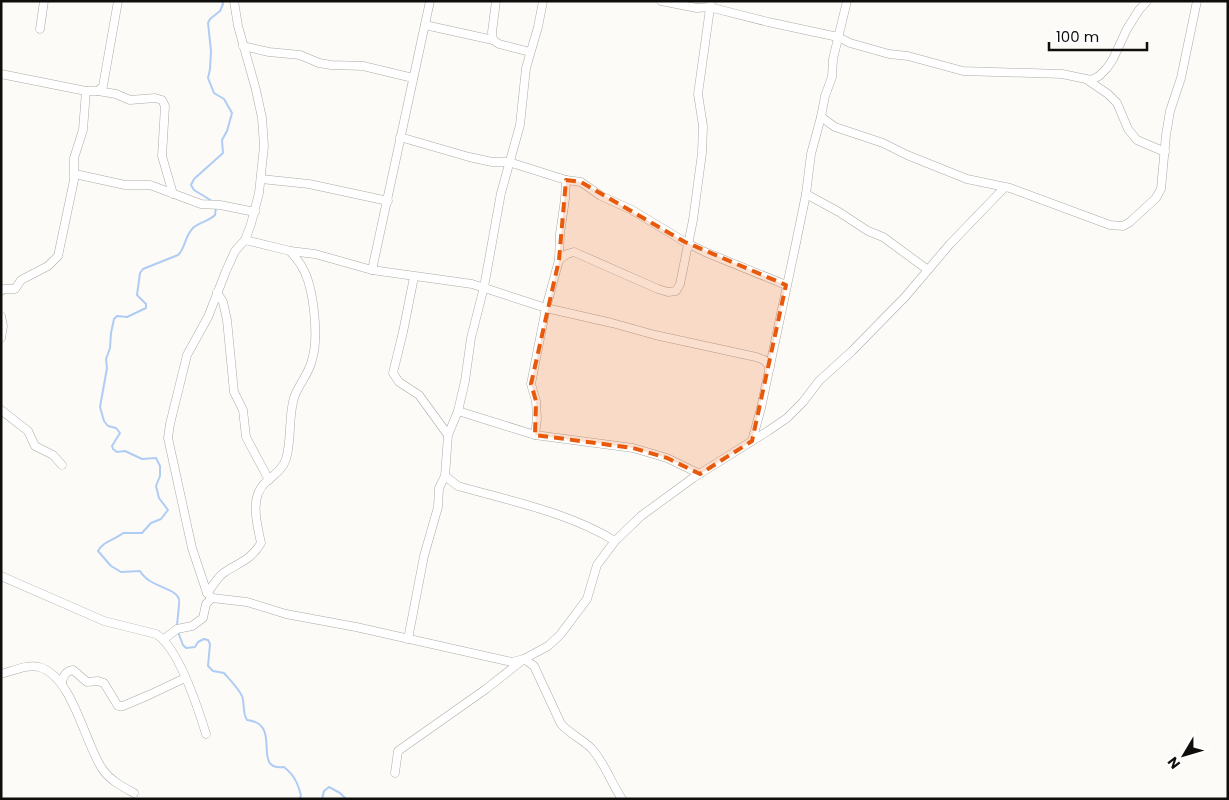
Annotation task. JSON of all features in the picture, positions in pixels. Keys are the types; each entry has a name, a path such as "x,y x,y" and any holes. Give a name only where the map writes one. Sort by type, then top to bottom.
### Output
{"street":[{"path":"40,29 44,1"},
{"path":"98,91 103,86 118,1"},
{"path":"210,595 192,548 168,438 187,356 208,316 235,251 245,240 255,212 261,179 264,146 262,118 238,26 234,1"},
{"path":"372,270 430,1"},
{"path":"493,40 492,32 496,1"},
{"path":"408,639 424,556 438,507 438,488 445,476 448,435 458,411 465,381 471,338 484,287 501,193 520,125 526,68 544,1"},
{"path":"661,1 697,8 710,4 768,22 838,37 850,43 963,71 1036,72 1062,74 1090,80 1099,76 1113,60 1127,29 1147,1"},
{"path":"752,441 770,367 806,194 811,154 825,96 832,76 833,59 847,1"},
{"path":"821,117 835,127 884,143 907,155 967,179 1005,187 1110,225 1123,226 1130,222 1161,189 1170,110 1180,78 1197,1"},
{"path":"559,260 574,252 658,289 668,292 676,290 680,284 702,152 703,126 698,94 710,4"},
{"path":"425,25 493,40 499,44 530,52"},
{"path":"244,46 269,52 300,55 319,63 363,66 413,78"},
{"path":"1,74 86,91 116,94 130,100 155,98 162,100 165,106 162,156 173,194"},
{"path":"1086,79 1108,94 1116,103 1124,123 1137,140 1165,152"},
{"path":"1,291 3,289 15,288 21,280 48,266 58,256 74,174 74,158 83,130 86,91"},
{"path":"400,137 469,157 492,162 510,162 566,180 581,182 601,196 632,210 688,244 777,283 786,285"},
{"path":"74,174 125,185 150,185 201,204 220,205 255,212"},
{"path":"261,179 309,184 388,201"},
{"path":"535,435 537,419 536,401 531,384 546,308 559,260 566,180"},
{"path":"395,773 398,751 486,689 524,659 548,646 560,635 587,599 597,565 615,541 641,516 700,474 787,418 803,402 819,381 852,351 905,297 950,244 1005,187"},
{"path":"806,194 883,238 928,270"},
{"path":"245,240 290,251 315,254 372,270 414,277 458,281 484,287 546,308 655,335 756,357 764,360 770,367"},
{"path":"164,639 177,629 192,626 203,618 206,604 223,572 239,565 256,553 261,543 256,517 257,494 280,470 286,459 294,397 312,360 316,334 314,308 309,285 303,268 290,251"},
{"path":"414,277 393,373 399,382 418,394 448,435"},
{"path":"217,292 223,302 227,320 234,392 243,410 246,438 269,480"},
{"path":"1,316 3,326 1,338"},
{"path":"1,410 28,431 35,446 53,455 62,465"},
{"path":"458,411 535,435 633,448 667,458 700,474"},
{"path":"445,476 458,486 576,521 615,541"},
{"path":"1,576 104,621 156,634 164,639 177,659 206,734"},
{"path":"210,595 247,602 286,614 512,662 524,659 534,666 561,724 593,750 622,799"},
{"path":"1,674 24,668 38,667 48,671 62,685 72,702 103,769 115,782 134,793"},
{"path":"62,685 62,679 66,673 73,670 87,682 104,683 118,706 123,706 185,678"}],"highlighted area":[{"path":"566,180 581,182 685,242 786,285 752,441 700,474 667,458 633,448 535,435 536,401 531,384 559,260"}],"waterway":[{"path":"212,201 194,190 191,185 194,179 223,153 222,140 227,131 232,113 224,99 214,93 208,78 211,51 208,23 220,11 223,4 222,1"},
{"path":"177,627 179,600 177,595 150,581 140,571 121,572 111,566 98,551 103,545 123,533 142,533 151,523 161,519 168,510 159,498 156,486 160,476 160,466 156,458 142,459 125,451 117,452 113,449 112,446 120,433 116,428 108,426 104,421 100,407 107,368 106,359 110,348 114,319 117,316 127,317 146,308 146,304 137,295 140,273 143,269 178,255 191,230 196,225 215,215 216,207"},
{"path":"178,632 186,648 195,647 198,642 204,639 208,640 210,644 208,666 213,671 224,673 238,690 243,699 247,720 258,723 264,730 269,762 274,766 284,767 290,773 298,787 301,796 299,799"},
{"path":"322,799 324,791 329,787 346,799"}]}
